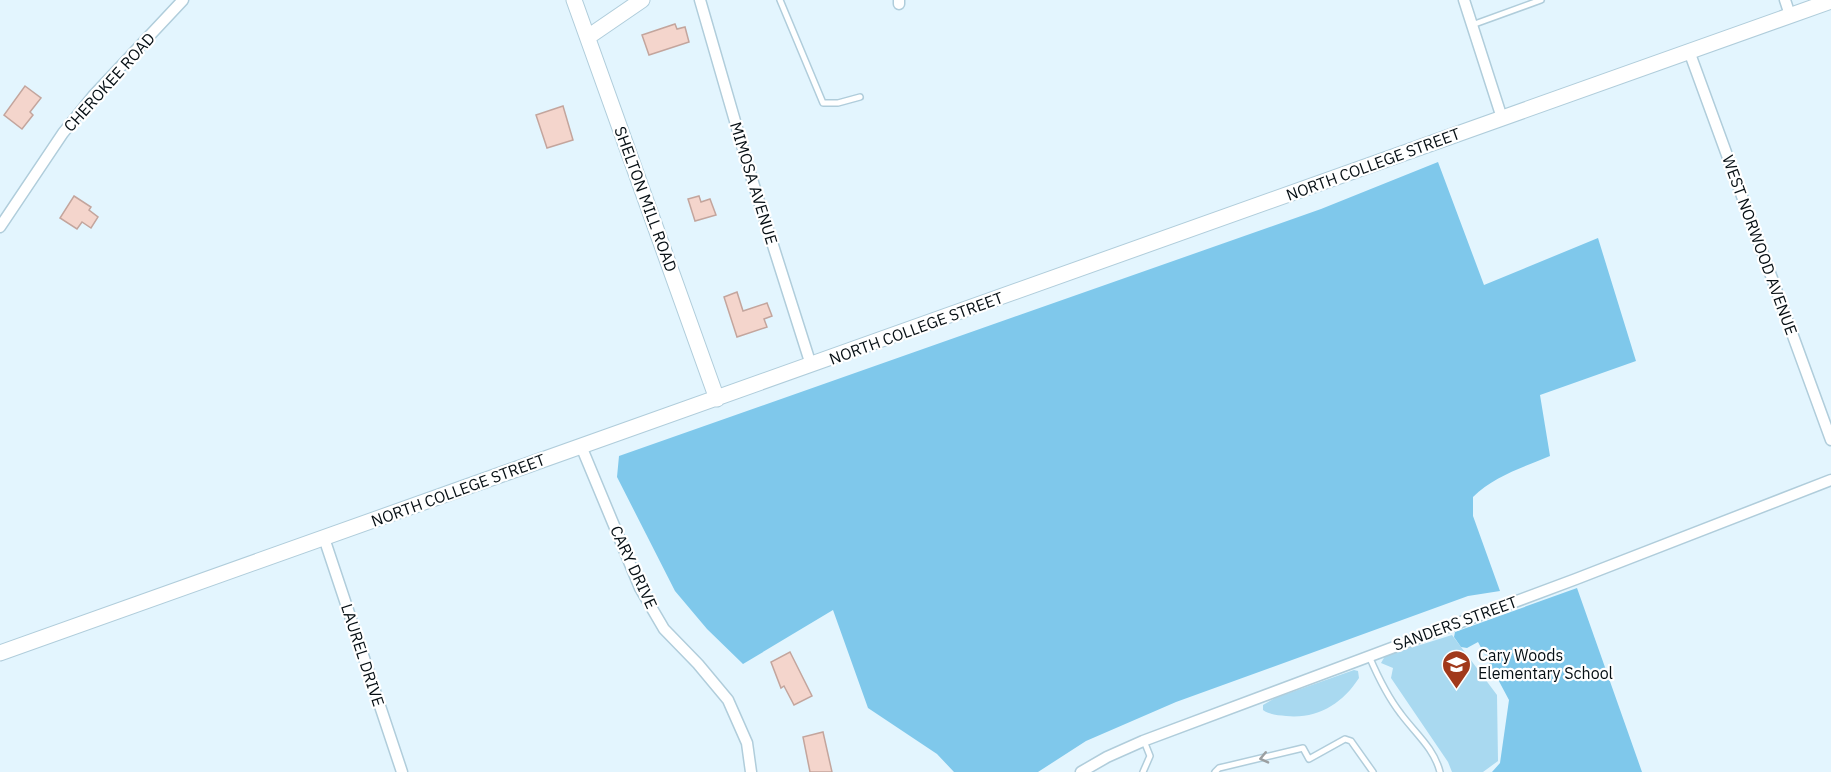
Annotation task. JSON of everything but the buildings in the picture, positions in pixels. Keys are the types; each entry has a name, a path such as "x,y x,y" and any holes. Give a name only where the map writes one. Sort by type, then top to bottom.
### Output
{"main road":[{"name":"SHELTON MILL ROAD","path":"574,0 717,399"},
{"path":"588,37 642,0"},
{"name":"NORTH COLLEGE STREET","path":"0,653 1831,1"}],"street":[{"name":"CHEROKEE ROAD","path":"0,227 63,133 93,96 183,0"},
{"name":"MIMOSA AVENUE","path":"700,0 750,173 812,365"},
{"path":"1464,0 1502,118"},
{"path":"1785,0 1790,15"},
{"name":"WEST NORWOOD AVENUE","path":"1689,51 1831,440"},
{"name":"CARY DRIVE","path":"581,446 640,588 664,629 698,664 728,700 747,743 751,772"},
{"name":"SANDERS STREET","path":"1082,772 1107,757 1143,741 1576,579 1831,480"},
{"name":"LAUREL DRIVE","path":"324,538 402,772"}],"lane":[{"path":"780,0 823,103 838,103 860,97"},
{"path":"1472,25 1541,0"},
{"path":"1368,655 1380,681 1401,714 1423,739 1440,772"},
{"path":"1215,772 1219,768 1303,748 1309,759 1345,739 1351,741 1373,772"},
{"path":"1143,741 1150,756 1143,772"}],"shaded area":[{"path":"1438,162 1484,285 1598,238 1636,361 1540,395 1550,456 1490,483 1473,497 1473,516 1500,591 1468,596 1176,702 1086,741 1038,772 954,772 937,754 868,708 833,610 743,664 707,629 675,591 617,477 619,456 1321,209"},
{"path":"1577,588 1642,772 1492,772 1500,763 1509,700 1478,642 1467,648 1461,647 1454,637 1455,632"},
{"path":"1452,635 1497,695 1498,761 1483,772 1452,772 1448,762 1391,678 1393,668 1381,663 1385,656"},
{"path":"1354,670 1358,671 1359,678 1352,687 1337,702 1319,712 1286,716 1271,714 1263,710 1263,705 1275,698"}],"place":[{"name":"Cary Woods Elementary School","path":"1457,690"}]}
